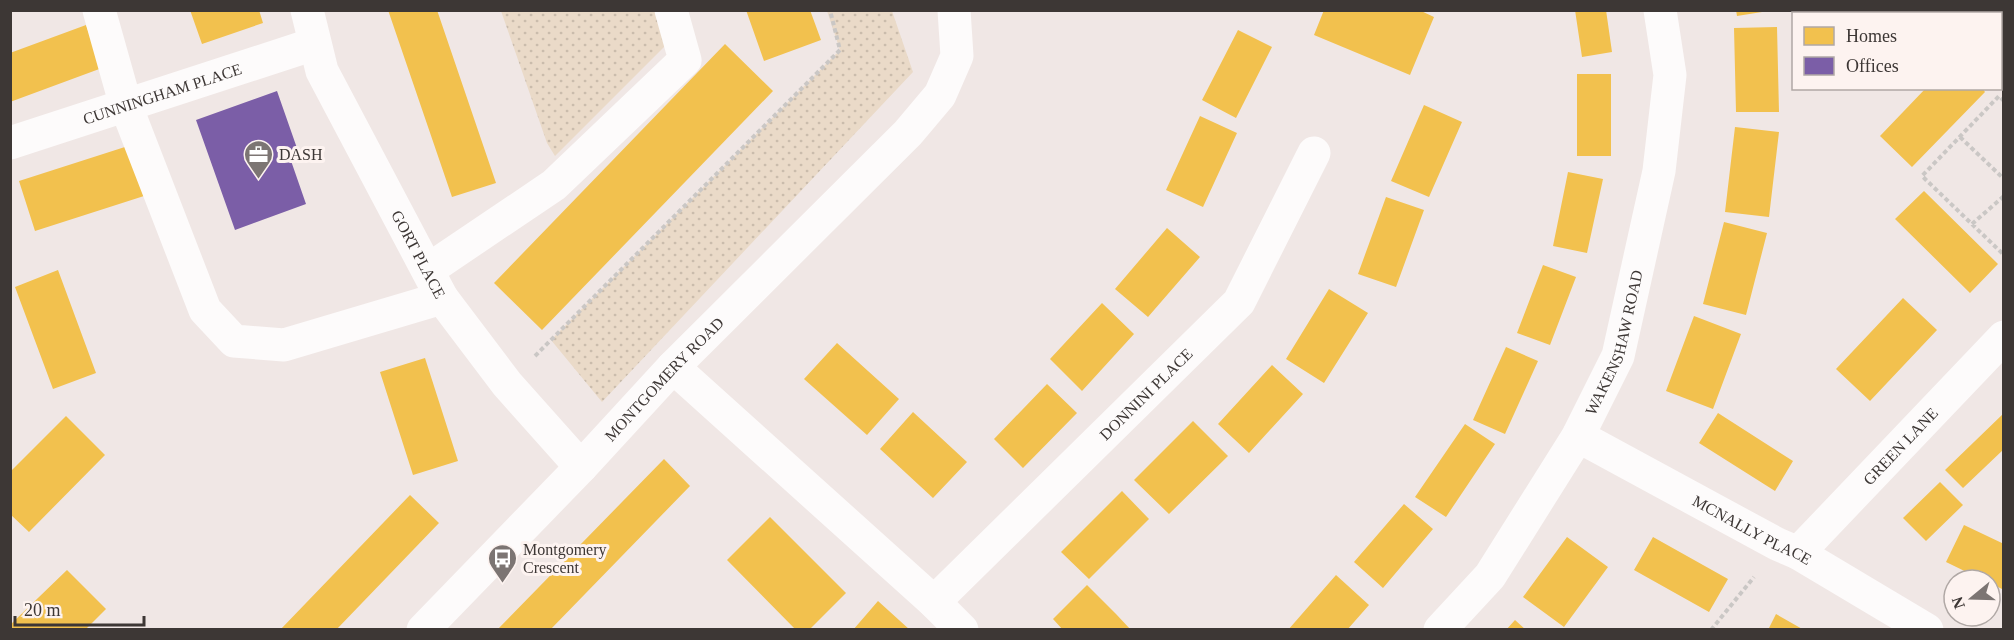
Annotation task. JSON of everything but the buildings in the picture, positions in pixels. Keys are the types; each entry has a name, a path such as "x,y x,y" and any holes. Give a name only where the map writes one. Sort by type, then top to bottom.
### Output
{"street":[{"path":"99,10 126,106 206,310 234,341 284,345 435,284 554,185 685,60 671,10"},
{"name":"GORT PLACE","path":"307,10 322,71 435,284 507,384 581,467"},
{"name":"MONTGOMERY ROAD","path":"423,630 581,467 673,367 908,133 940,95 957,56 954,10"},
{"name":"WAKENSHAW ROAD","path":"1440,630 1490,576 1578,436 1618,356 1659,171 1670,75 1660,10"},
{"name":"CUNNINGHAM PLACE","path":"10,143 314,44"},
{"name":"DONNINI PLACE","path":"934,602 1239,302 1314,153"},
{"name":"GREEN LANE","path":"1787,548 2004,337"},
{"path":"673,367 934,602 962,630"},
{"name":"MCNALLY PLACE","path":"1578,436 1787,548 1925,629"}],"path":[{"path":"507,384 840,50 830,10"},
{"path":"2004,101 1999,96 1922,176 2004,255"},
{"path":"1960,137 2004,179"},
{"path":"1972,224 2004,196"},
{"path":"1711,630 1748,586 1787,548"}],"shaded area":[{"path":"501,11 666,11 665,46 555,156 547,143"},
{"path":"827,11 892,11 913,72 602,402 551,340 840,50"}],"place":[{"name":"DASH","path":"258,180"},
{"name":"Montgomery Crescent","path":"502,584"}]}
